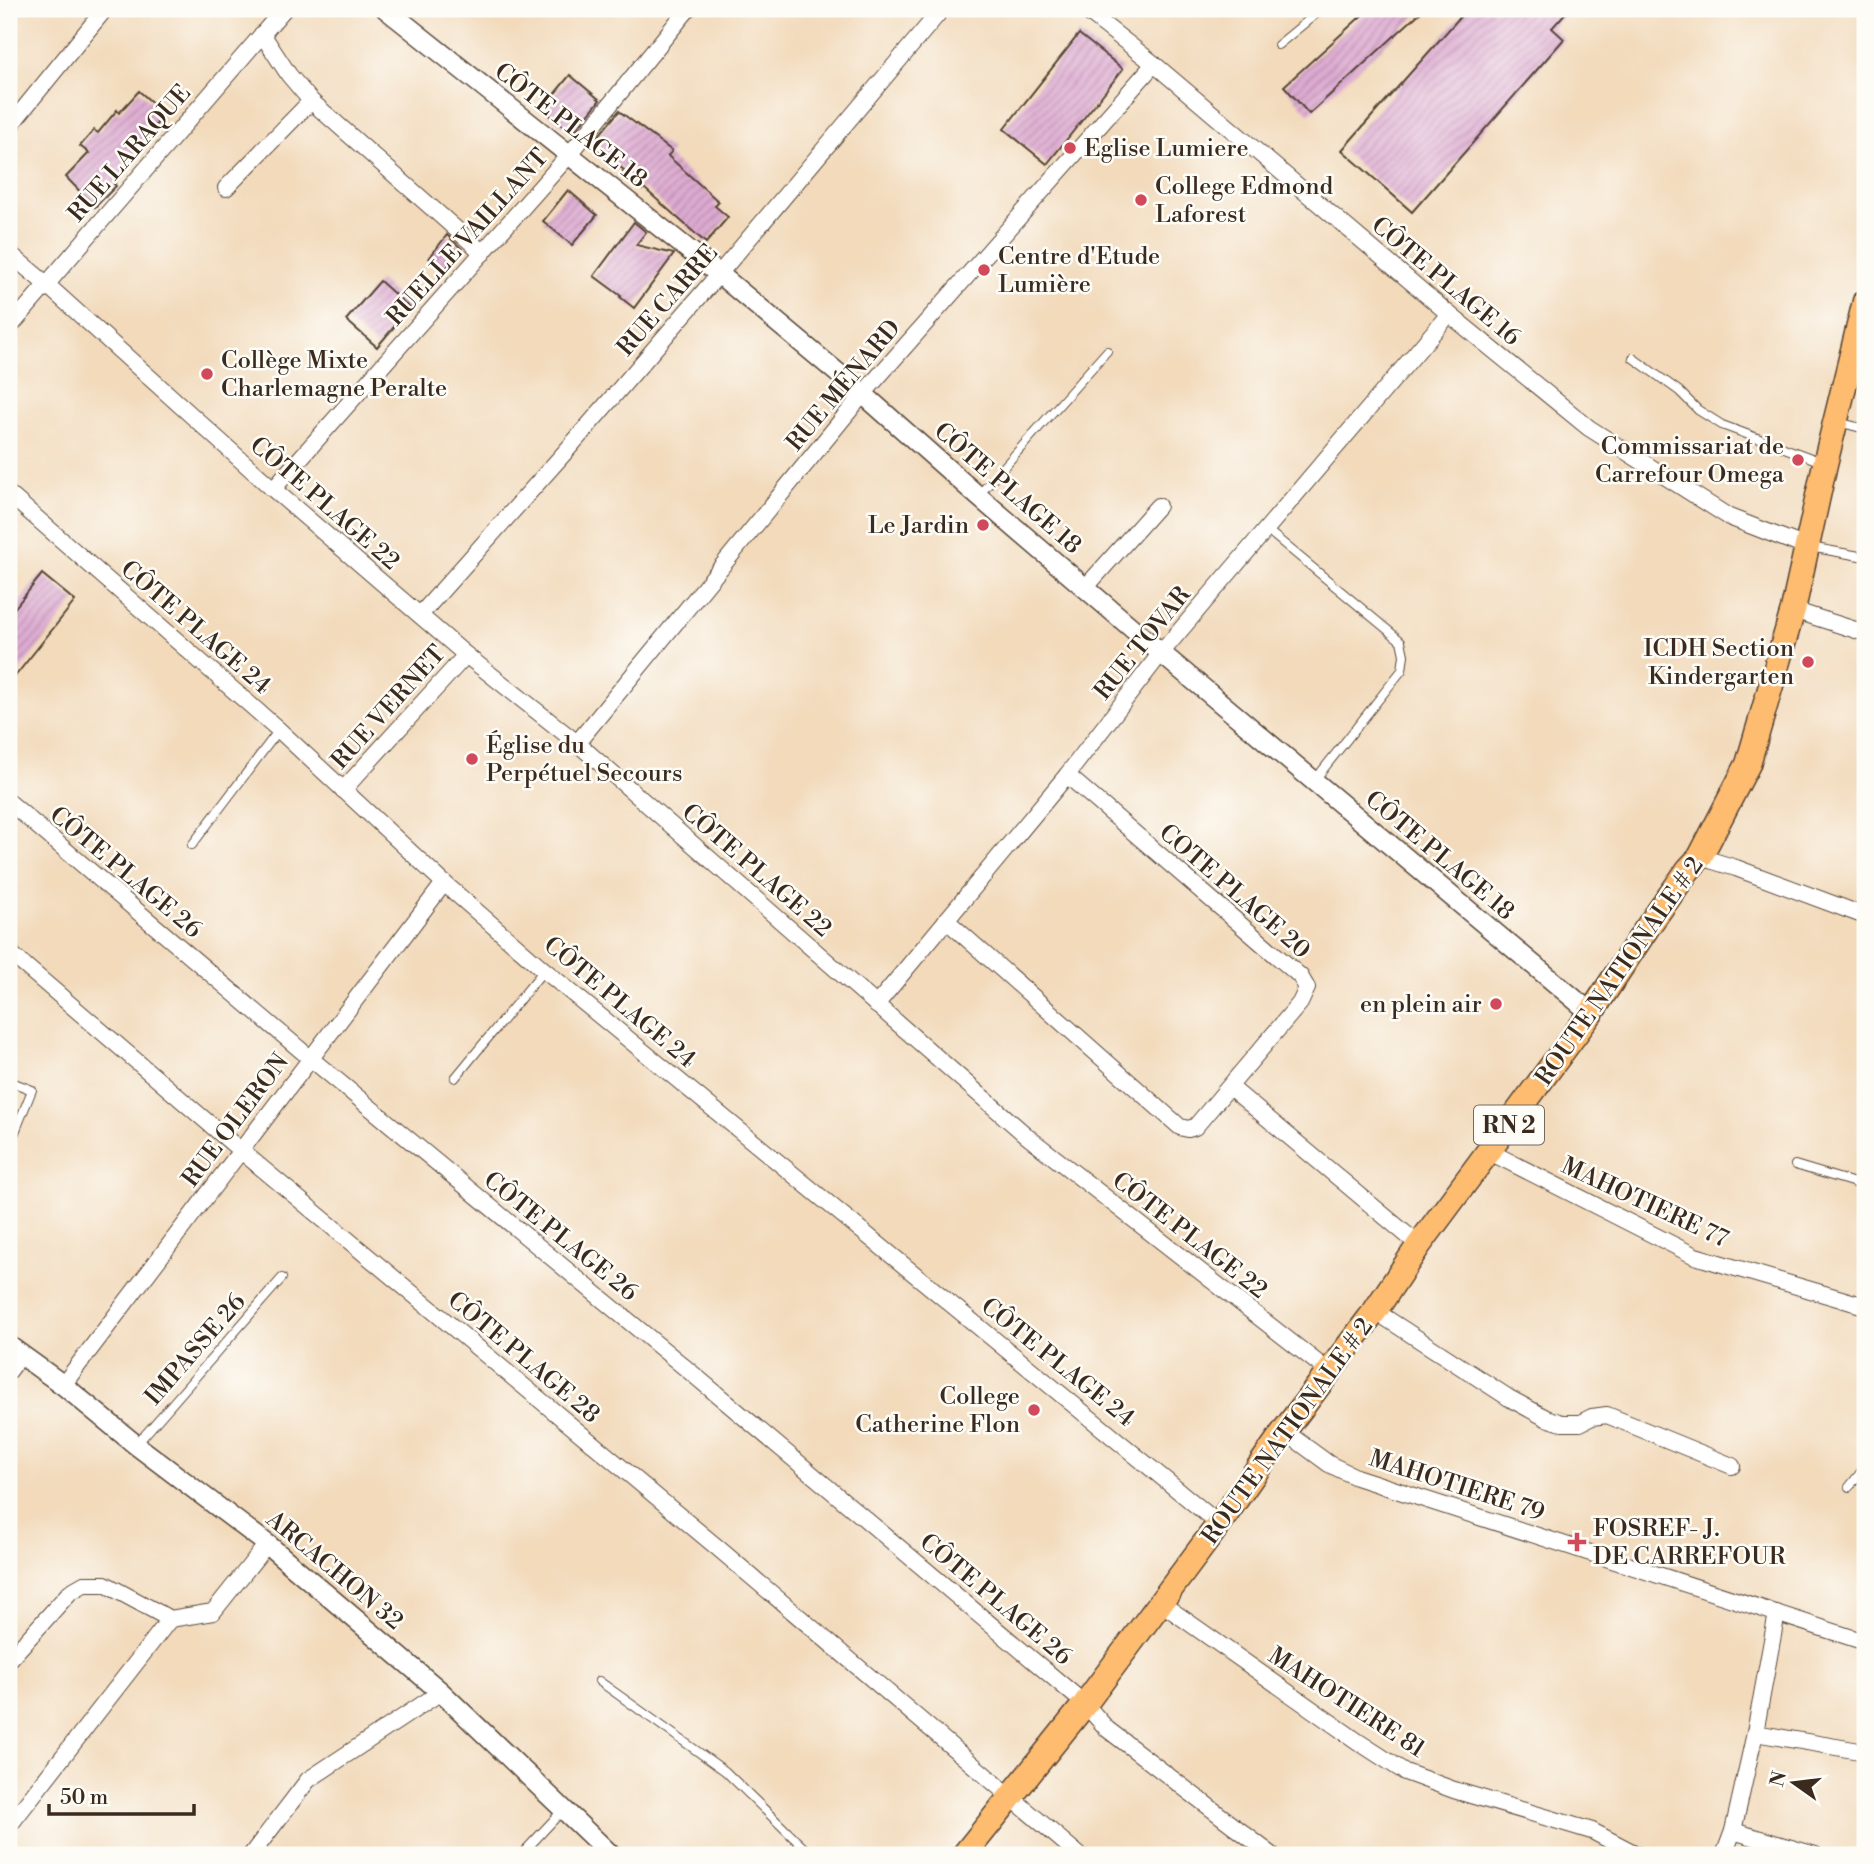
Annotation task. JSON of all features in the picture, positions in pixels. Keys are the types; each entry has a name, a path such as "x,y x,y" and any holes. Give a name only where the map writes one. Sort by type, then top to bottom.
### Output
{"main road":[{"name":"ROUTE NATIONALE # 2","path":"964,1855 1085,1704 1161,1603 1284,1431 1375,1311 1419,1245 1591,1013 1647,928 1700,857 1748,764 1794,610 1825,464 1865,301"}],"street":[{"path":"9,127 105,9"},
{"name":"RUE LARAQUE","path":"9,328 284,9"},
{"name":"CÔTE PLAGE 18","path":"386,9 719,274 863,394 1161,653 1591,1013"},
{"name":"RUELLE VAILLANT","path":"273,489 569,155 688,9"},
{"name":"RUE CARRE","path":"420,615 568,450 942,9"},
{"name":"CÔTE PLAGE 16","path":"1084,9 1154,64 1449,314 1589,428 1729,517 1806,547"},
{"path":"262,34 289,75 311,101 483,253"},
{"name":"RUE MÉNARD","path":"577,743 863,394 1154,64"},
{"path":"226,188 311,101"},
{"name":"CÔTE PLAGE 22","path":"9,253 273,489 466,655 577,743 1028,1137 1328,1371"},
{"name":"RUE TOVAR","path":"876,1005 1067,775 1161,653 1449,314"},
{"name":"CÔTE PLAGE 24","path":"9,495 279,730 444,883 544,970 1219,1524"},
{"path":"1085,588 1158,506"},
{"path":"1794,610 1865,633"},
{"name":"RUE VERNET","path":"343,790 466,655"},
{"name":"COTE PLAGE 20","path":"946,920 1180,1126 1188,1129 1195,1127 1230,1087 1305,996 1307,988 1304,982 1067,775"},
{"name":"CÔTE PLAGE 26","path":"9,802 310,1058 694,1375 1085,1704 1107,1729 1272,1855"},
{"path":"1700,857 1737,868 1865,916"},
{"name":"RUE OLERON","path":"63,1385 444,883"},
{"name":"CÔTE PLAGE 28","path":"9,952 240,1150 718,1548 1079,1855"},
{"path":"1230,1087 1419,1245"},
{"name":"MAHOTIERE 77","path":"1490,1152 1695,1256 1865,1306"},
{"path":"1375,1311 1509,1398 1546,1418 1562,1423 1580,1423 1592,1417 1607,1415 1732,1466"},
{"path":"9,1371 15,1350"},
{"name":"ARCACHON 32","path":"15,1350 267,1544 441,1692 611,1855"},
{"name":"MAHOTIERE 79","path":"1284,1431 1329,1464 1356,1477 1865,1642"},
{"path":"9,1660 70,1592 84,1584 104,1584 170,1619 213,1612 267,1544"},
{"name":"MAHOTIERE 81","path":"1161,1603 1405,1772 1454,1790 1592,1831 1638,1855"},
{"path":"1724,1855 1733,1831 1755,1733 1777,1613"},
{"path":"9,1826 170,1619"},
{"path":"251,1855 308,1780 441,1692"},
{"path":"1755,1733 1865,1752"},
{"path":"1733,1831 1815,1855"}],"lane":[{"path":"1278,45 1322,9"},
{"path":"978,496 1107,351"},
{"path":"1633,358 1679,391 1698,410 1722,425 1825,464"},
{"path":"1836,422 1865,429"},
{"path":"1266,529 1401,642 1404,655 1402,670 1314,781"},
{"path":"1806,547 1865,557"},
{"path":"192,845 279,730"},
{"path":"455,1077 544,970"},
{"path":"9,1081 32,1090 9,1147"},
{"path":"1795,1165 1865,1186"},
{"name":"IMPASSE 26","path":"136,1445 282,1278"},
{"path":"1849,1487 1865,1467"},
{"path":"599,1681 725,1771 808,1855"},
{"path":"521,1855 564,1809"}],"building":[{"path":"1369,9 1424,9 1309,114 1284,86"},
{"path":"1467,9 1569,9 1552,28 1564,39 1412,212 1342,150"},
{"path":"1079,34 1123,69 1047,164 1004,129"},
{"path":"570,75 600,100 571,133 542,109"},
{"path":"139,91 165,114 147,135 150,138 114,184 116,186 95,207 66,177 89,153 80,146 94,130 98,133 117,110 119,113"},
{"path":"619,111 672,151 668,156 719,202 715,206 728,217 706,243 644,188 642,190 621,174 624,170 591,145"},
{"path":"568,190 597,215 572,245 543,221"},
{"path":"634,222 646,232 636,245 674,254 634,308 594,276"},
{"path":"447,235 462,249 445,270 429,258"},
{"path":"380,281 410,308 377,347 346,320"},
{"path":"42,574 75,601 9,684 9,615"}],"place":[{"name":"Eglise Lumiere","path":"1070,148"},
{"name":"College Edmond Laforest","path":"1141,200"},
{"name":"Centre d'Etude Lumière","path":"984,270"},
{"name":"Collège Mixte Charlemagne Peralte","path":"207,374"},
{"name":"Commissariat de Carrefour Omega","path":"1798,460"},
{"name":"Le Jardin","path":"983,525"},
{"name":"ICDH Section Kindergarten","path":"1808,662"},
{"name":"Église du Perpétuel Secours","path":"472,759"},
{"name":"en plein air","path":"1496,1004"},
{"name":"College Catherine Flon","path":"1034,1410"},
{"name":"FOSREF- J. DE CARREFOUR","path":"1577,1542"}]}
